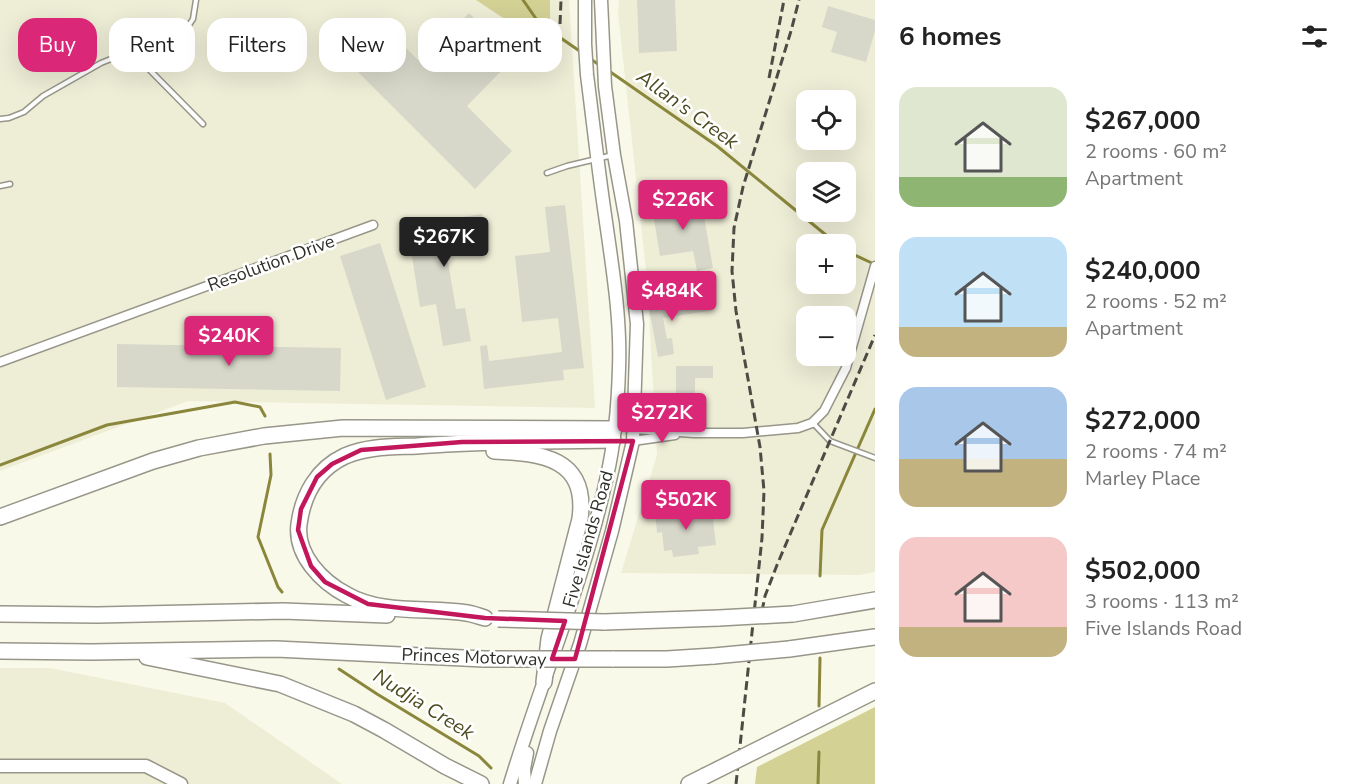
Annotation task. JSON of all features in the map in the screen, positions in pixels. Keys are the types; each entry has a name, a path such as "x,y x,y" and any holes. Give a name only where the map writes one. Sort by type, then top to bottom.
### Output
{"highway":[{"path":"0,517 153,462 199,448 264,436 343,428 613,435"},
{"path":"491,619 469,613 393,609 368,604 348,597 325,582 311,566 302,548 298,530 301,509 317,477 344,457 361,450 382,447 613,435"},
{"path":"434,444 453,449 505,451 545,457 559,462 575,481 582,503 580,519 549,639 544,682"},
{"path":"0,614 98,615 282,611 604,622 793,614 875,600"},
{"name":"Princes Motorway","path":"0,651 276,649 484,659 612,659 714,656 789,649 875,637"},
{"path":"114,651 280,684 354,714 481,784"},
{"path":"689,784 875,692"},
{"path":"445,766 469,784"}],"main road":[{"name":"Five Islands Road","path":"510,784 589,544 607,476 613,435 619,367 618,322 587,75 585,0"},
{"name":"Five Islands Road","path":"535,784 550,731 580,644 612,531 633,435 637,324 626,221 605,86 601,0"},
{"path":"613,435 633,435"},
{"path":"527,784 524,770 534,708"},
{"path":"527,784 550,731"},
{"path":"0,766 146,766 181,784"}],"street":[{"name":"Resolution Drive","path":"0,362 373,225"},
{"path":"633,435 757,432 798,428 812,423 824,411 846,368 874,270"}],"lane":[{"path":"193,18 196,0"},
{"path":"0,119 24,112 43,96 109,60"},
{"path":"152,72 203,124"},
{"path":"547,172 614,155"},
{"path":"0,186 10,184"},
{"path":"812,423 830,441 875,458"}],"highlighted area":[{"path":"633,441 575,659 552,659 565,621 485,618 368,604 325,582 311,566 298,530 301,509 317,477 332,464 361,450 462,442"}],"shaded area":[{"path":"0,0 569,0 595,408 188,401 0,471"},
{"path":"476,0 550,0 550,18 503,18"},
{"path":"619,0 875,0 875,572 860,575 621,573 657,455 647,280 618,13"},
{"path":"0,668 50,668 225,703 342,784 0,784"},
{"path":"875,707 875,784 755,784 757,767"}],"building":[{"path":"637,0 675,0 677,51 639,53"},
{"path":"828,6 875,20 875,31 866,62 831,52 837,32 822,27"},
{"path":"469,13 474,18 464,18"},
{"path":"406,48 418,60 418,72 500,72 467,106 512,151 475,189 358,72 406,72"},
{"path":"701,199 713,268 697,271 693,251 660,256 652,207"},
{"path":"565,205 584,368 563,370 564,380 484,389 480,346 487,345 489,361 562,352 558,318 522,322 515,256 550,252 545,207"},
{"path":"482,214 486,234 478,252 447,256 456,309 465,308 471,341 443,346 436,304 420,307 407,226"},
{"path":"380,243 426,387 386,400 340,256"},
{"path":"712,300 714,310 663,318 667,339 672,338 674,354 658,357 648,303 660,301 661,308"},
{"path":"117,344 341,348 340,391 117,387"},
{"path":"676,366 713,366 713,378 695,378 695,396 676,396"},
{"path":"664,508 665,515 712,510 716,545 698,547 699,554 673,557 672,550 664,551 662,532 657,533 655,510"}],"waterway":[{"name":"Allan's Creek","path":"523,0 539,23 581,52"},
{"name":"Allan's Creek","path":"589,58 601,66"},
{"name":"Allan's Creek","path":"609,71 717,146 825,234"},
{"name":"Allan's Creek","path":"856,256 874,264"},
{"name":"Nudjia Creek","path":"0,465 107,425 235,402 260,407 265,416"},
{"name":"Allan's Creek","path":"820,576 822,530 875,409"},
{"name":"Nudjia Creek","path":"270,454 271,475 258,537 282,592"},
{"name":"Allan's Creek","path":"819,706 820,658"},
{"name":"Nudjia Creek","path":"339,669 479,756 491,768"},
{"name":"Allan's Creek","path":"818,784 819,752"}],"railway":[{"path":"560,18 561,0"},
{"path":"769,78 784,0"},
{"path":"736,784 762,538 764,491 760,447 736,311 732,271 734,228 743,187 799,0"},
{"path":"762,611 777,565 875,335"}]}
